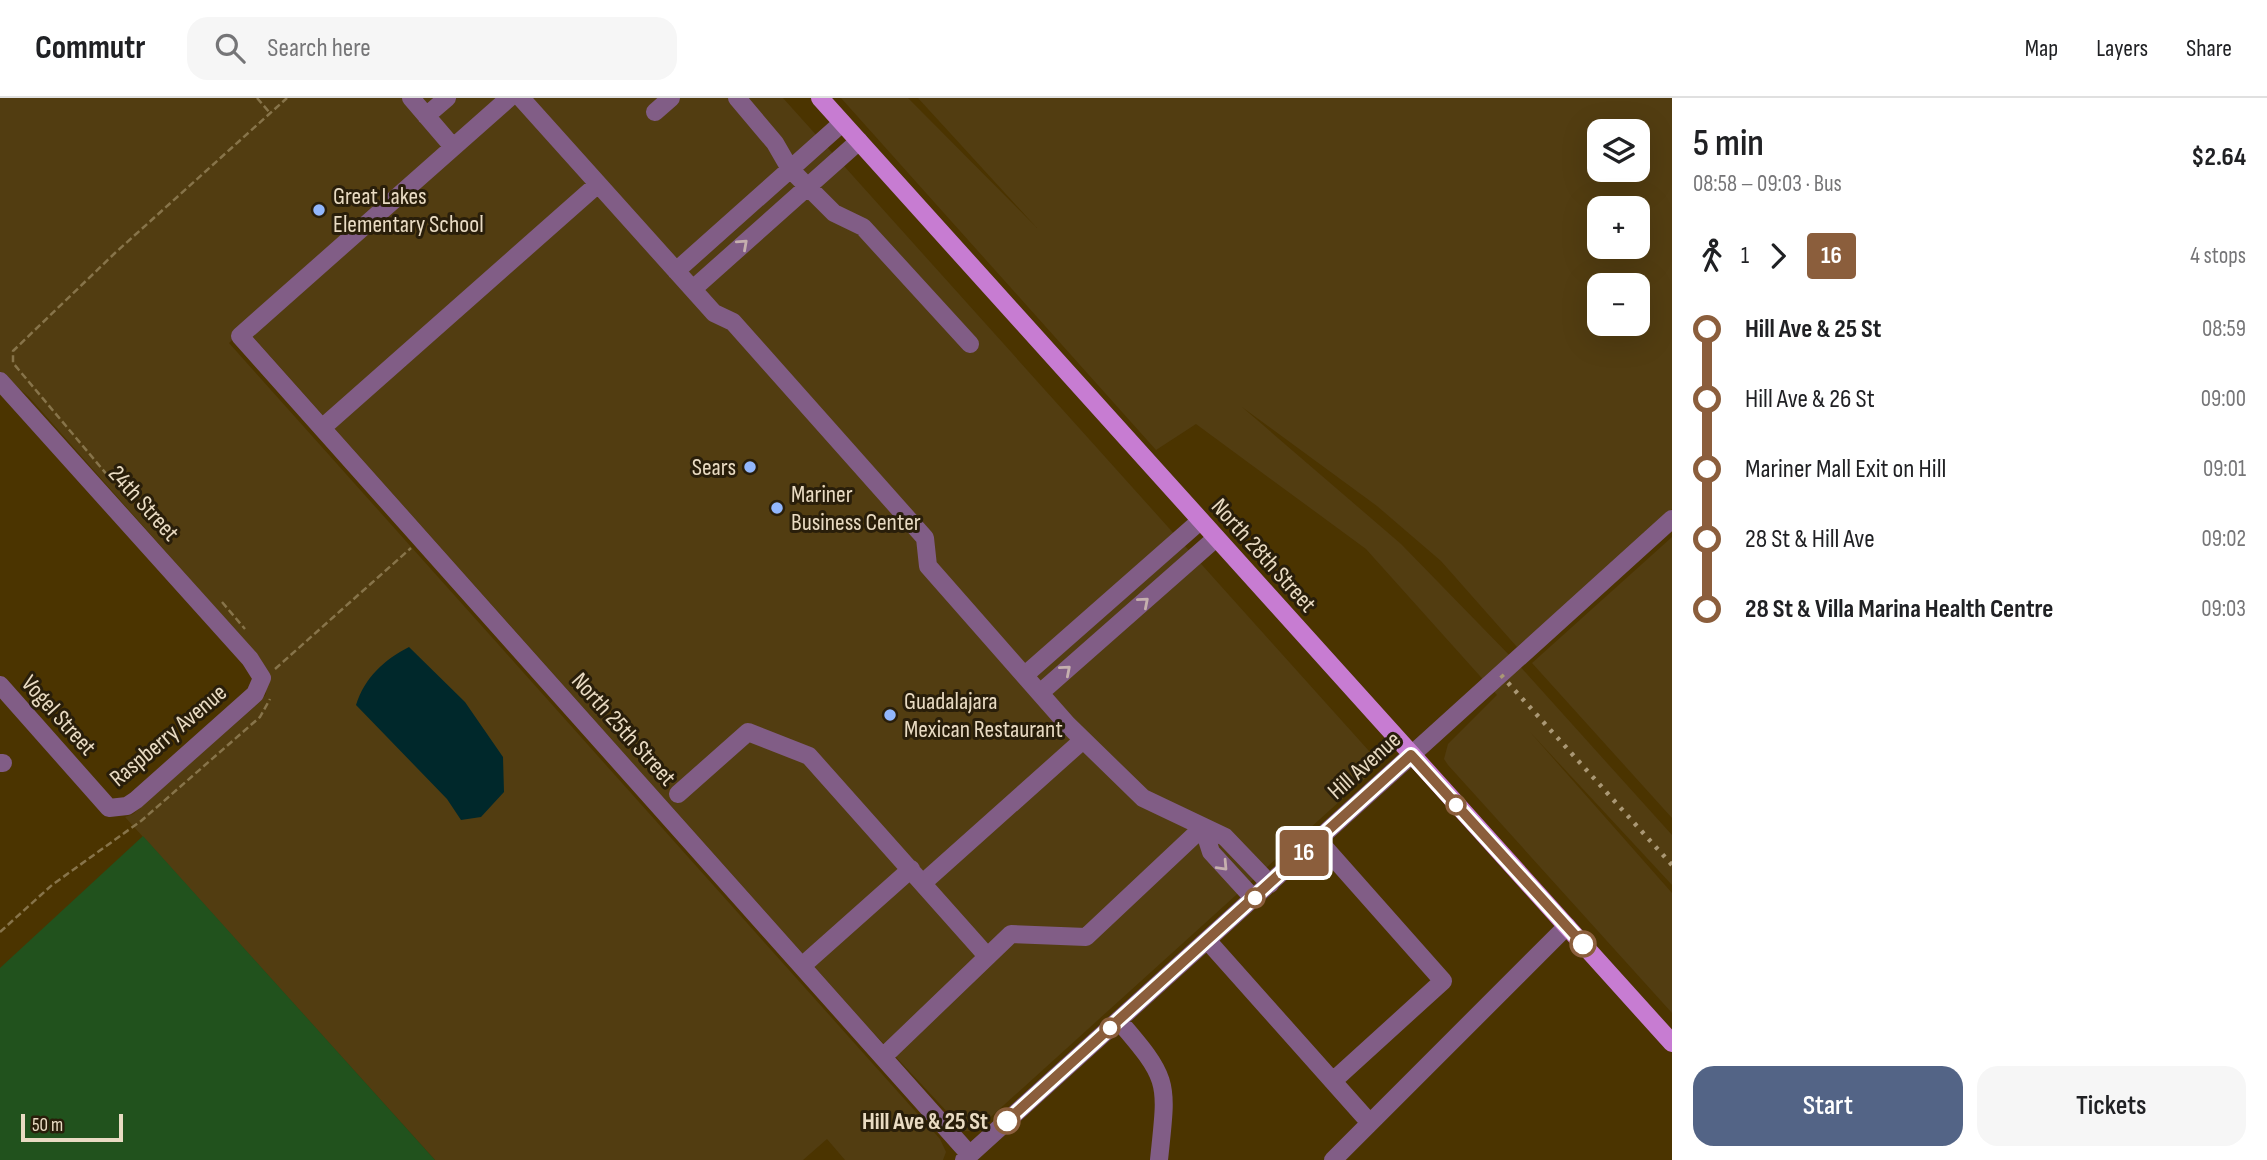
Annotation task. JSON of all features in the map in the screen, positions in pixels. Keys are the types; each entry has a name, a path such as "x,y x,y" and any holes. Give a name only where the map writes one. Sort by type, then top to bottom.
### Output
{"main road":[{"name":"North 28th Street","path":"820,98 1672,1043"}],"street":[{"path":"411,98 427,107 453,147 509,98"},
{"path":"427,107 447,98"},
{"path":"521,98 714,313 733,322 925,538 928,566 1083,740 1143,798 1229,840 1270,884"},
{"path":"655,111 671,98"},
{"path":"737,98 775,143 790,169 807,187 834,213 863,227 970,344"},
{"path":"676,271 842,123"},
{"path":"693,289 859,141"},
{"name":"North 25th Street","path":"453,147 240,336 883,1057 967,1158"},
{"path":"322,428 598,184"},
{"name":"24th Street","path":"0,381 250,659 262,678 263,694"},
{"name":"Hill Avenue","path":"967,1158 1672,519"},
{"path":"1025,676 1200,521"},
{"path":"1040,693 1216,538"},
{"name":"Vogel Street","path":"0,685 109,808"},
{"name":"Raspberry Avenue","path":"109,808 127,806 263,694"},
{"path":"678,794 748,732 809,756 924,882 987,956"},
{"path":"924,882 1083,740"},
{"path":"1203,827 1211,852 1254,899"},
{"path":"883,1057 1011,934 1086,937 1203,827"},
{"path":"1318,840 1443,981 1334,1081"},
{"path":"802,966 911,869"},
{"path":"1333,1160 1567,926"},
{"path":"1208,940 1370,1123"},
{"path":"1119,1021 1157,1068 1164,1082 1166,1096 1159,1160"}],"path":[{"path":"257,98 270,113"},
{"path":"114,483 13,363 13,351 115,253 287,98"},
{"path":"274,670 422,539"},
{"path":"215,595 249,634"},
{"path":"270,659 274,678"},
{"path":"0,932 51,885 141,821 260,717 263,694"}],"shaded area":[{"path":"0,98 783,98 1369,751 1375,762 1372,772 983,1124 973,1131 965,1131 868,1027 245,328 229,343 940,1139 946,1152 943,1160 845,1160 827,1139 803,1160 435,1160 125,817 133,814 261,701 266,694 267,672 260,658 29,397 0,372"},
{"path":"841,98 908,98 1037,228 918,98 1672,98 1672,509 1517,647 1441,561 1377,506 1242,407 1401,544 1516,662 1672,835 1672,885 1530,732 1672,893 1672,1013 1444,759 1448,744 1497,695 1366,549 1196,424 1156,450"},
{"path":"1672,537 1672,818 1532,663"}],"green space":[{"path":"143,836 435,1160 0,1160 0,968"}],"water":[{"path":"409,647 465,702 503,757 504,792 481,817 461,820 447,799 356,705 377,670"}],"railway":[{"path":"1501,675 1672,865"}],"bus line":[{"name":"16","path":"1007,1121 1411,755 1583,944"}],"place":[{"name":"Great Lakes Elementary School","path":"319,210"},
{"name":"Sears","path":"750,467"},
{"name":"Mariner Business Center","path":"777,508"},
{"name":"Guadalajara Mexican Restaurant","path":"890,715"},
{"name":"Hill Ave & 25 St","path":"1007,1121"}]}
